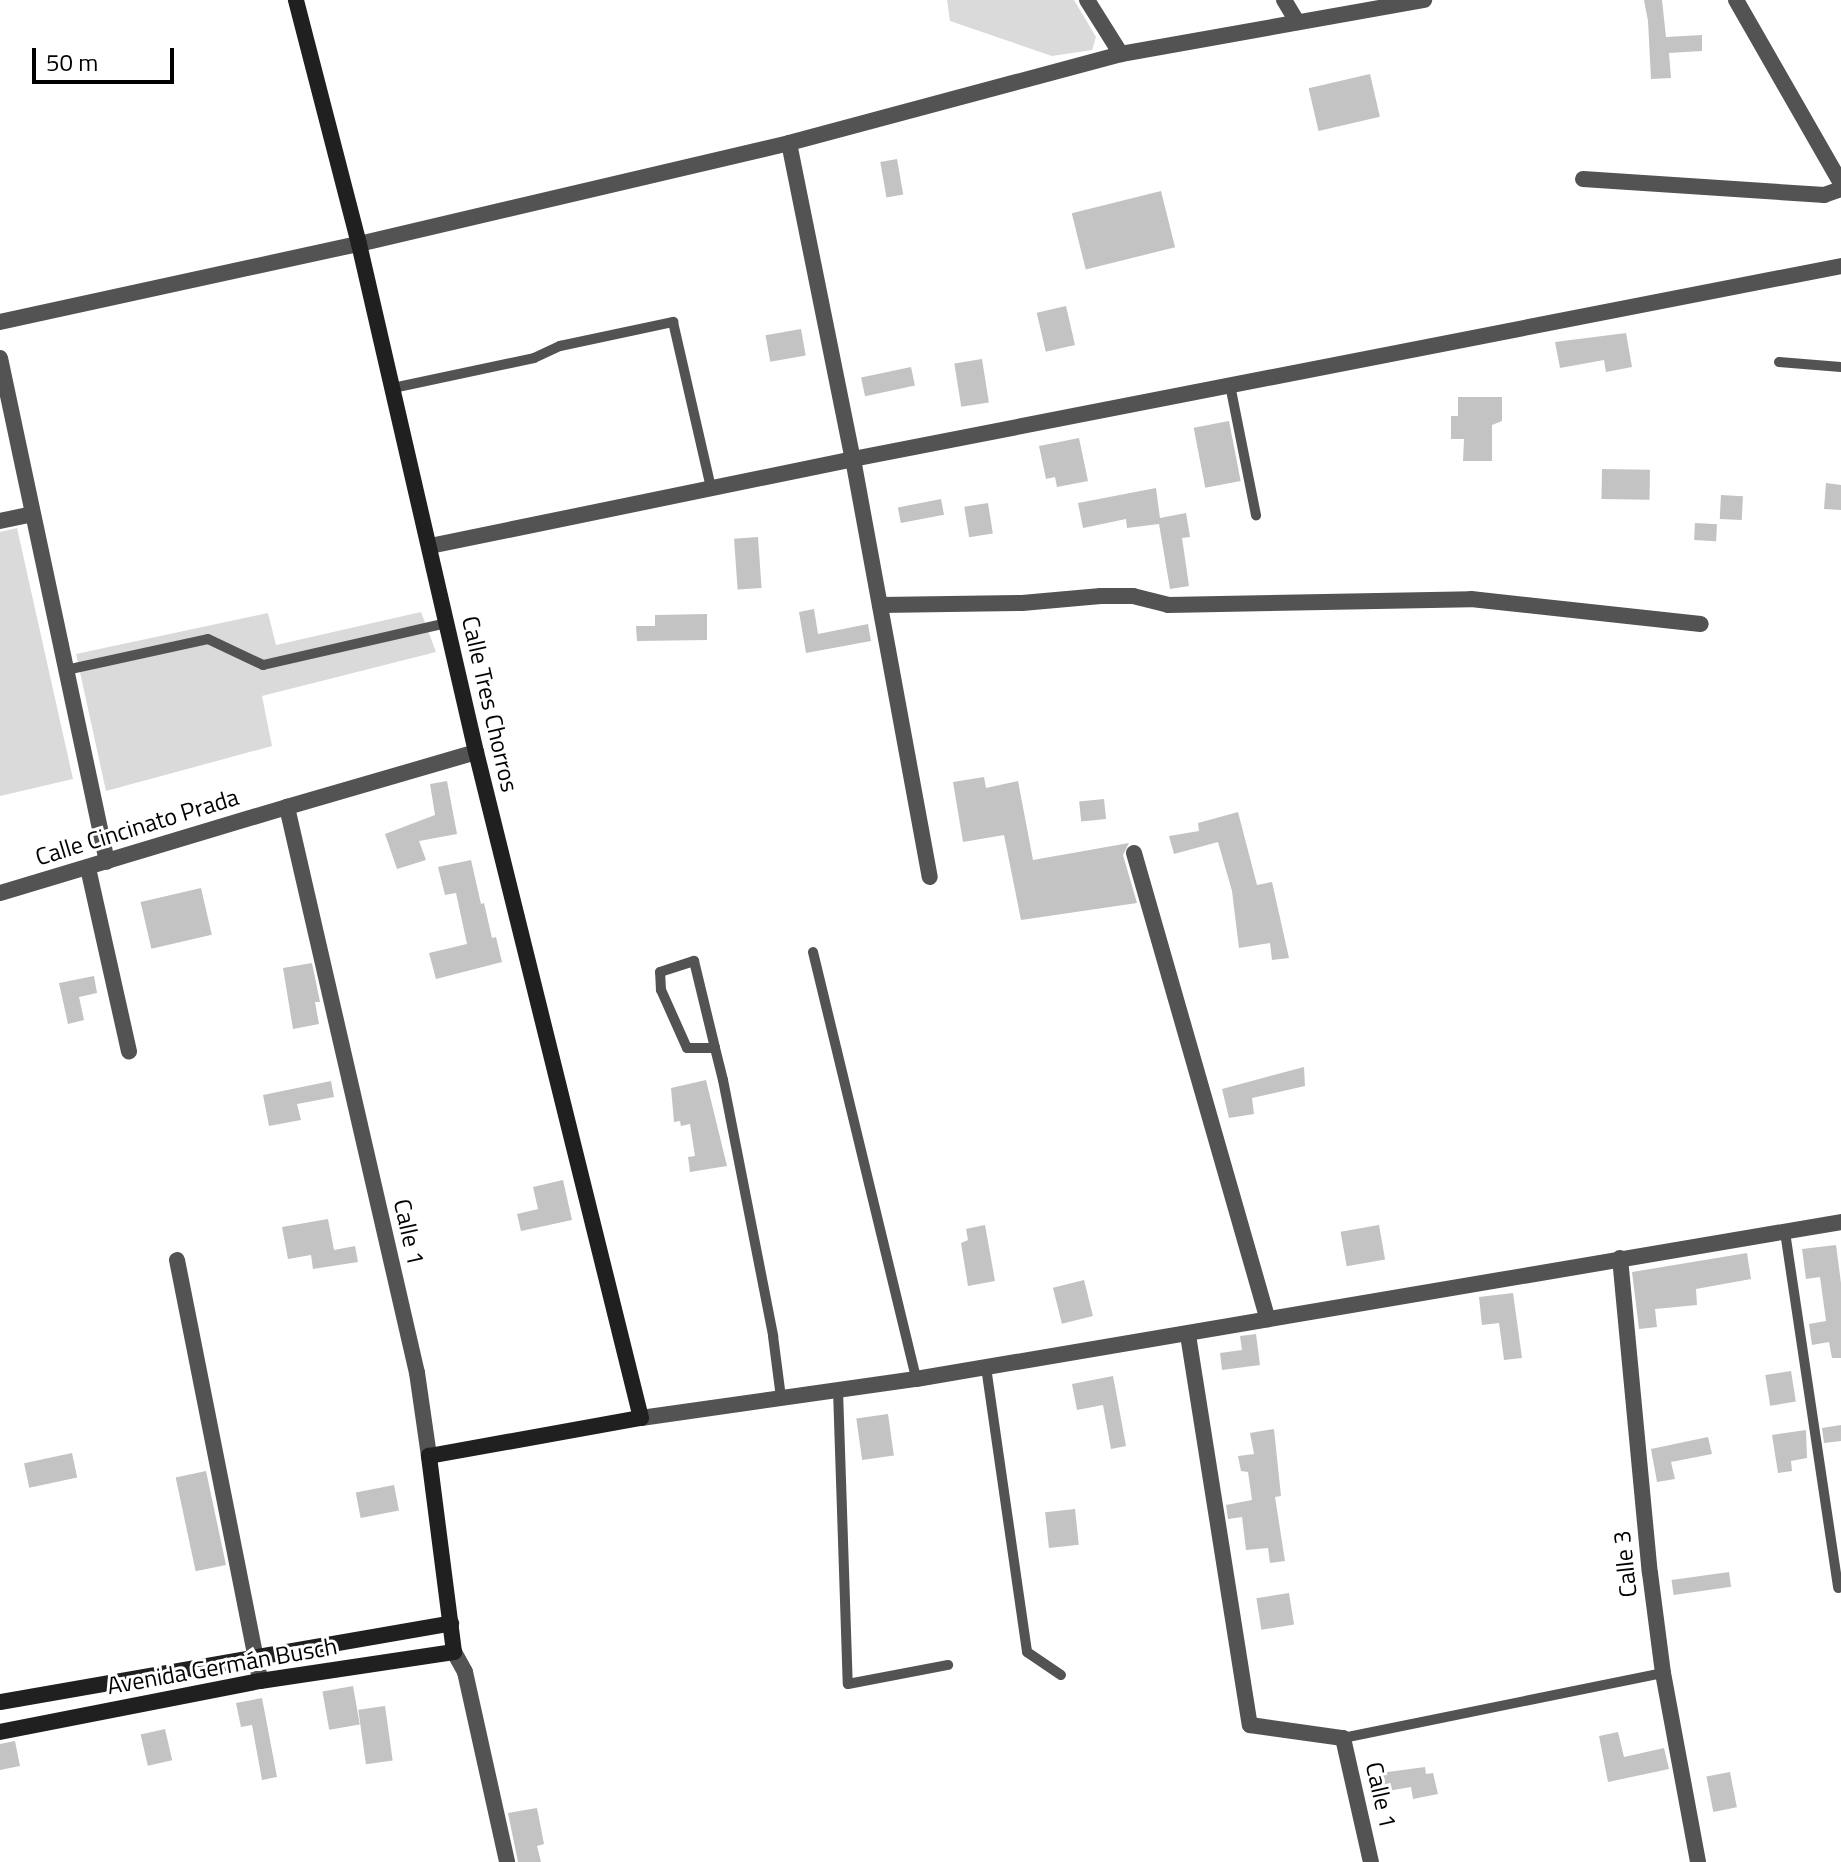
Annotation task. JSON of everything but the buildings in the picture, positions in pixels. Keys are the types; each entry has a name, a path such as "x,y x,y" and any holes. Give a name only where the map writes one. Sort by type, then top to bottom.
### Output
{"main road":[{"name":"Calle Tres Chorros","path":"296,0 359,244 476,752 641,1418"},
{"path":"429,1456 641,1418"},
{"name":"Calle 1","path":"429,1456 454,1652"},
{"name":"Avenida Germán Busch","path":"0,1702 451,1623"},
{"name":"Avenida Germán Busch","path":"0,1732 260,1681 454,1652"}],"street":[{"path":"1087,0 1121,54"},
{"path":"1284,0 1297,22"},
{"path":"0,322 359,244 789,143 1121,54 1424,0"},
{"path":"1583,179 1824,195 1841,186 1736,0"},
{"path":"789,143 853,459 930,877"},
{"path":"430,546 853,459 1841,266"},
{"path":"0,358 107,862"},
{"path":"0,521 32,514"},
{"path":"880,605 1022,603 1117,596 1133,596 1168,605 1471,599 1701,624"},
{"path":"287,807 476,752"},
{"name":"Calle Cincinato Prada","path":"0,893 287,807"},
{"name":"Calle 1","path":"287,807 417,1373 429,1456"},
{"path":"1134,853 1268,1319"},
{"path":"88,868 129,1051"},
{"path":"641,1418 916,1379 1188,1335 1841,1222"},
{"name":"Calle 3","path":"1620,1258 1650,1573 1692,1861"},
{"path":"177,1260 260,1681"},
{"path":"1188,1335 1250,1725 1343,1738"},
{"name":"Calle 1","path":"454,1652 465,1672 507,1862"},
{"name":"Calle 1","path":"1343,1738 1371,1862"}],"lane":[{"path":"393,388 534,358 560,346 673,322 711,488"},
{"path":"1779,362 1841,367"},
{"path":"1230,385 1256,515"},
{"path":"66,670 208,639 263,665 447,623"},
{"path":"813,952 916,1379"},
{"path":"715,1048 687,1048 661,990 660,972 694,961 715,1048 773,1336 781,1398"},
{"path":"1785,1232 1838,1588"},
{"path":"986,1367 1027,1652 1061,1675"},
{"path":"838,1390 848,1684 948,1665"},
{"path":"1343,1738 1663,1673"}],"shaded area":[{"path":"947,0 1074,0 1096,37 1092,50 1052,56 950,21"},
{"path":"17,528 73,779 0,796 0,532"},
{"path":"421,612 436,652 262,696 272,746 106,791 76,654 268,613 276,645"}]}
